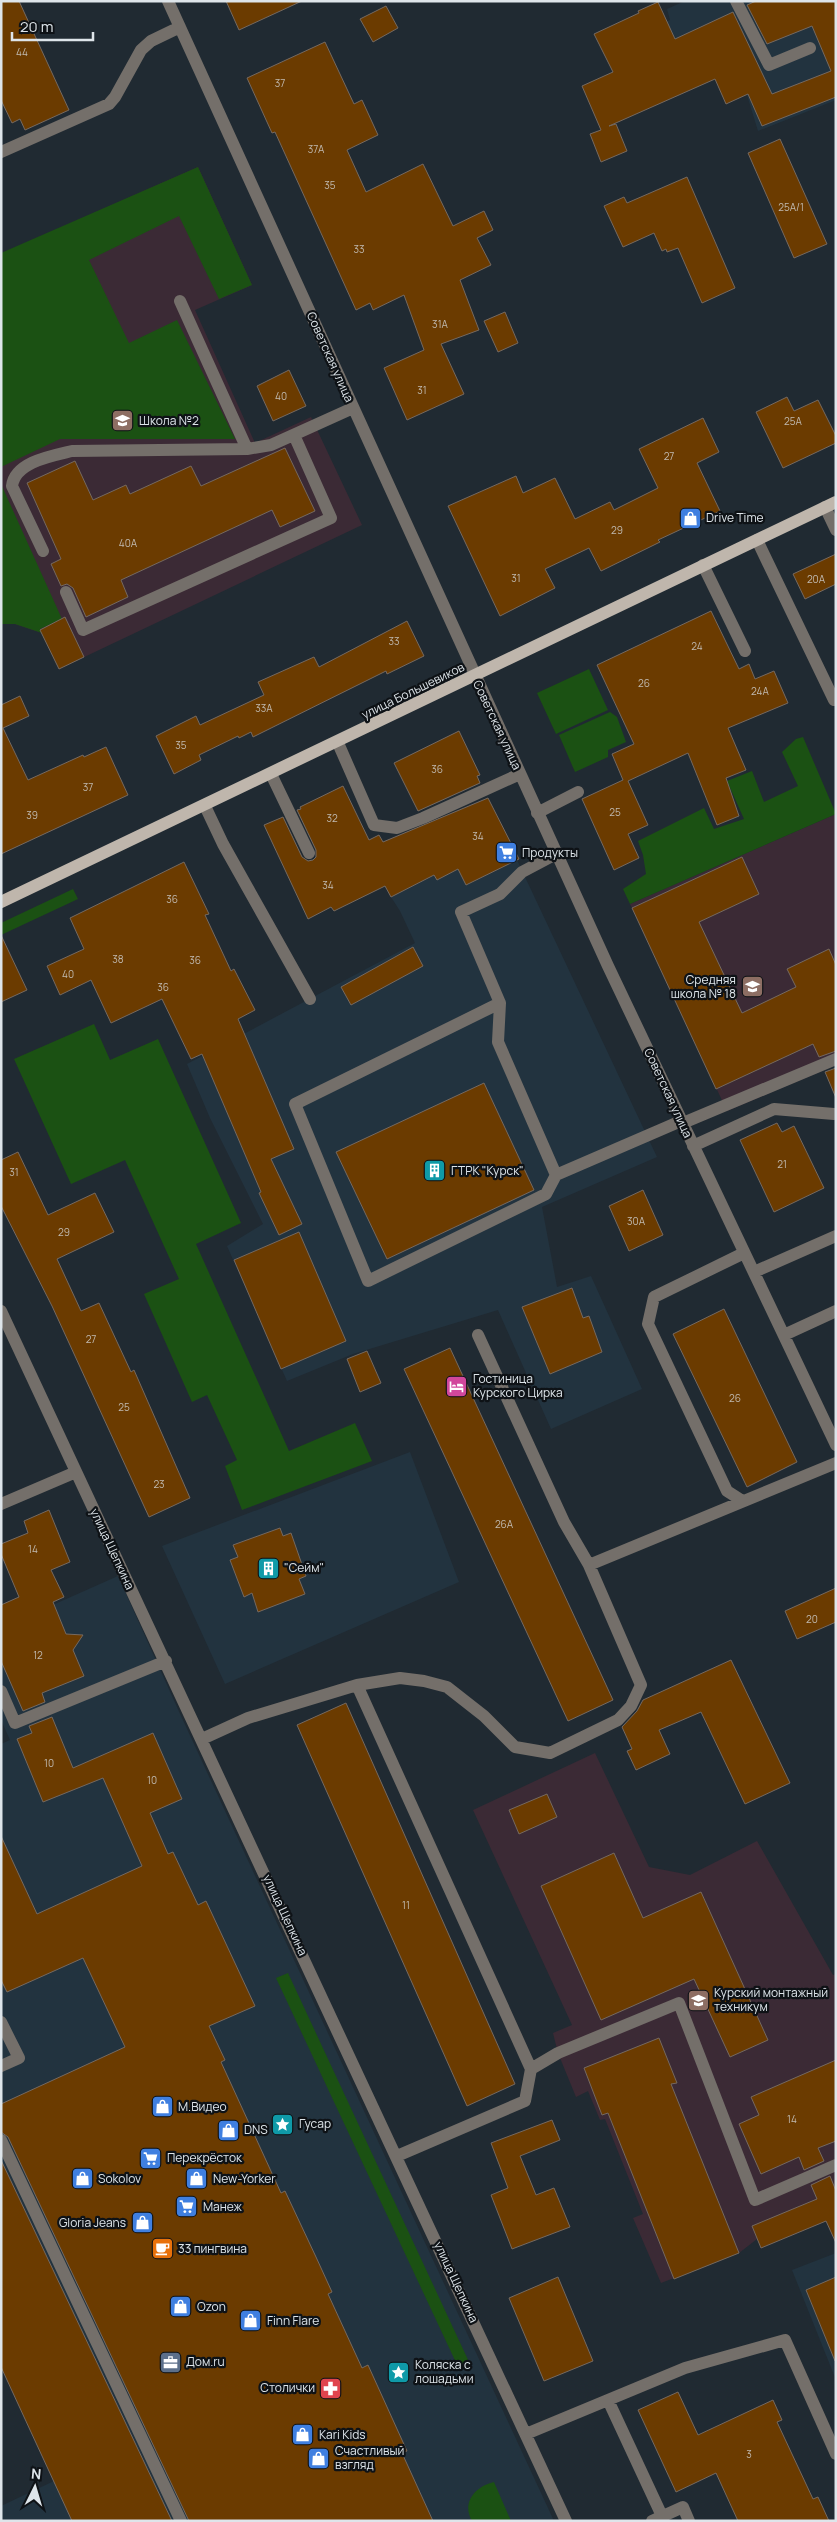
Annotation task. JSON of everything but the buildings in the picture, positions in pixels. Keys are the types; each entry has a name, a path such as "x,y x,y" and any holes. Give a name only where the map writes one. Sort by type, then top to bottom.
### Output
{"main road":[{"name":"улица Большевиков","path":"1,902 338,743 831,504"}],"street":[{"name":"Советская улица","path":"168,1 537,813 836,1445"},
{"path":"736,1 769,65 810,48"},
{"path":"1,152 109,104 115,97 141,50 151,41 180,27"},
{"path":"180,301 248,449"},
{"path":"43,551 12,486 13,478 18,470 52,455 72,451 248,449 271,445 353,408"},
{"path":"66,592 83,630 332,518 294,435"},
{"path":"831,504 836,530"},
{"path":"757,540 834,700 836,699"},
{"path":"704,565 745,651"},
{"path":"338,743 374,824 397,828 520,774"},
{"path":"271,774 309,853"},
{"path":"537,813 578,792"},
{"path":"205,806 223,844 310,999"},
{"path":"556,854 522,872 500,894 460,912 500,1003 498,1042 556,1175"},
{"path":"500,1003 295,1104 368,1281 546,1194 556,1175 836,1059"},
{"path":"693,1146 774,1109 834,1114"},
{"path":"754,1272 836,1236"},
{"path":"741,1500 727,1491 648,1324 654,1297 744,1253"},
{"name":"улица Щепкина","path":"1,1311 566,2521"},
{"path":"784,1335 836,1311"},
{"path":"202,1738 248,1718 357,1685 400,1678 424,1681 446,1687 484,1716 515,1747 550,1753 618,1720 631,1706 641,1685 589,1565 564,1522 478,1334"},
{"path":"589,1565 741,1500 836,1463"},
{"path":"1,1504 76,1472"},
{"path":"1,1691 15,1723 166,1661"},
{"path":"357,1685 531,2068 525,2100 397,2156"},
{"path":"531,2068 558,2053 679,2003 755,2200 836,2165"},
{"path":"1,2022 19,2058 1,2066"},
{"path":"1,2140 181,2521"},
{"path":"526,2434 685,2368 785,2340 836,2454"},
{"path":"608,2400 657,2518 683,2507 690,2521"}],"shaded area":[{"path":"685,1 836,1 836,100 758,131 747,95 733,65 724,55 646,30 670,20 667,9"},
{"name":"Школа №2","path":"198,167 252,285 195,310 255,443 311,417 362,525 59,669 42,633 15,624 1,624 1,254"},
{"name":"Средняя школа № 18","path":"836,814 836,1065 727,1111 630,904"},
{"path":"517,860 657,1157 542,1207 557,1287 591,1276 642,1389 551,1429 498,1310 353,1354 287,1381 227,1246 263,1224 210,1118 187,1064 415,943 400,911 391,897 435,875 437,880 458,869 466,885"},
{"path":"410,1452 459,1582 225,1684 162,1546"},
{"path":"118,1576 554,2521 1,2521 1,2506 54,2481 1,2367 1,1744 10,1740 1,1720 1,1628"},
{"name":"Курский монтажный техникум","path":"595,1753 649,1867 690,1875 757,1841 833,1975 836,1974 836,2217 761,2248 757,2239 739,2253 661,2283 633,2218 643,2214 605,2119 600,2120 588,2091 576,2097 558,2053 553,2033 572,2025 473,1810"},
{"path":"836,2253 836,2380 792,2270"}],"green space":[{"path":"198,167 252,285 219,299 179,216 89,260 129,343 177,320 235,439 60,439 1,467 1,253"},
{"path":"1,484 62,619 40,629 42,633 15,624 1,624"},
{"path":"589,669 608,710 556,734 537,693"},
{"path":"610,712 617,717 626,742 608,750 608,757 575,772 559,735"},
{"path":"803,737 836,814 630,904 623,889 646,874 643,855 638,841 704,808 714,829 744,819 727,781 752,771 764,802 798,786 782,752 796,739"},
{"path":"73,889 78,899 1,935 1,923"},
{"path":"94,1024 110,1060 158,1039 241,1223 196,1244 289,1451 355,1423 372,1461 242,1510 225,1466 237,1460 207,1395 192,1402 144,1294 179,1279 125,1160 71,1184 14,1059"},
{"path":"288,1973 470,2364 459,2369 276,1978"},
{"path":"494,2482 511,2521 472,2521 469,2514 469,2501 481,2487"}],"place":[{"name":"Школа №2","path":"123,421"},
{"name":"Drive Time","path":"690,518"},
{"name":"Продукты","path":"506,853"},
{"name":"Средняя школа № 18","path":"752,987"},
{"name":"ГТРК \"Курск\"","path":"435,1171"},
{"name":"Гостиница Курского Цирка","path":"457,1386"},
{"name":"\"Сейм\"","path":"268,1568"},
{"name":"Курский монтажный техникум","path":"698,2000"},
{"name":"М.Видео","path":"162,2107"},
{"name":"Гусар","path":"283,2124"},
{"name":"DNS","path":"228,2130"},
{"name":"Перекрёсток","path":"151,2158"},
{"name":"Sokolov","path":"82,2179"},
{"name":"New-Yorker","path":"197,2179"},
{"name":"Манеж","path":"187,2207"},
{"name":"Gloria Jeans","path":"142,2223"},
{"name":"33 пингвина","path":"162,2249"},
{"name":"Ozon","path":"181,2307"},
{"name":"Finn Flare","path":"251,2321"},
{"name":"Дом.ru","path":"170,2362"},
{"name":"Коляска с лошадьми","path":"399,2372"},
{"name":"Столички","path":"331,2388"},
{"name":"Kari Kids","path":"303,2435"},
{"name":"Счастливый взгляд","path":"319,2458"}]}
